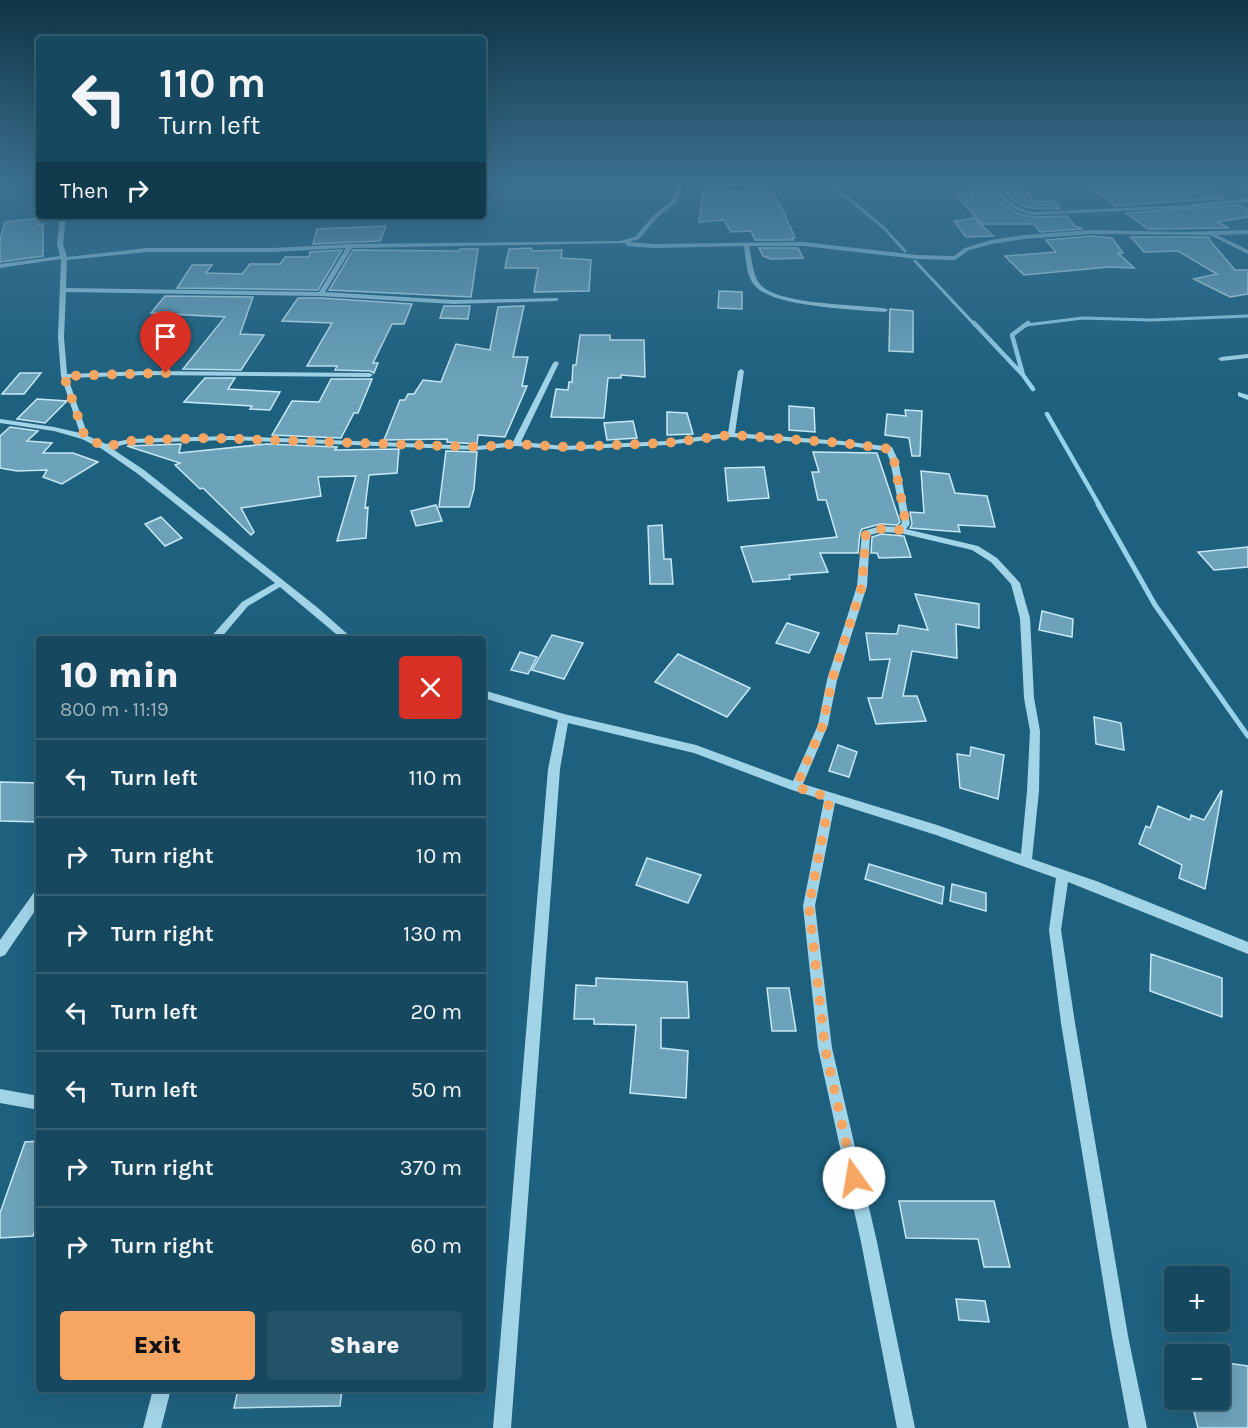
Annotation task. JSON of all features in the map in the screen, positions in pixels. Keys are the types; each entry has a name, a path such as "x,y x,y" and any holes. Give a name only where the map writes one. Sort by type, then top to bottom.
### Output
{"street":[{"path":"62,251 64,258 61,337 64,376 85,437"},
{"path":"0,266 140,251"},
{"path":"321,294 347,251"},
{"path":"748,251 756,283 761,290 802,302 885,310"},
{"path":"862,251 917,257 955,258 966,251"},
{"path":"63,290 321,294 453,302 556,298"},
{"path":"1221,359 1248,356"},
{"path":"516,444 556,363"},
{"path":"731,435 741,371"},
{"path":"64,376 146,373 370,375"},
{"path":"0,421 54,429 85,437 105,447 141,472 344,636"},
{"path":"105,447 130,441 207,438 478,447 516,444 565,447 666,443 731,435 842,443 889,449 894,460 904,503 906,524 900,530"},
{"path":"796,787 823,725 832,680 862,586 866,533 881,529 900,530 975,548 994,560 1016,584 1025,618 1029,698 1035,731 1033,791 1026,861"},
{"path":"217,636 244,604 281,583"},
{"path":"486,694 564,718 696,749 796,787 937,830 1063,874 1248,948"},
{"path":"502,1428 554,769 564,718"},
{"path":"830,798 809,906 822,1024 825,1048 869,1242 906,1428"},
{"path":"1063,874 1055,930 1064,1000 1120,1336 1138,1428"},
{"path":"0,951 36,899"},
{"path":"0,1096 36,1102"},
{"path":"152,1428 161,1392"}],"building":[{"path":"0,251 43,251 43,256 0,262"},
{"path":"342,251 318,290 177,288 192,265 212,265 206,273 242,274 250,264 280,264 285,257 309,257 310,252"},
{"path":"353,251 478,251 471,297 329,290"},
{"path":"509,251 562,251 561,258 591,260 589,291 534,292 538,268 505,268"},
{"path":"760,251 799,251 803,258 771,259 763,256"},
{"path":"1121,251 1123,253 1118,253 1134,268 1108,267 1024,275 1005,256"},
{"path":"1143,251 1218,251 1235,270 1248,270 1248,294 1230,297 1194,279 1217,274 1178,251"},
{"path":"719,291 742,292 742,309 718,308"},
{"path":"165,296 253,297 240,334 264,335 241,370 183,369 225,317 151,313"},
{"path":"298,298 412,304 404,324 392,324 373,363 378,363 374,373 335,370 337,366 307,366 332,323 282,321"},
{"path":"444,306 470,306 468,319 440,318"},
{"path":"524,306 513,357 528,357 522,386 527,386 505,437 478,435 477,444 447,442 447,439 384,440 400,400 405,400 408,394 414,394 423,380 441,382 456,344 490,350 498,307"},
{"path":"890,309 913,311 913,352 889,351"},
{"path":"580,335 610,335 610,340 644,340 645,377 621,375 621,378 608,378 604,418 551,417 556,389 568,390 569,382 572,382 573,365 576,365"},
{"path":"20,373 41,373 24,394 2,394"},
{"path":"205,378 235,378 228,389 280,392 270,410 250,409 252,406 184,402"},
{"path":"331,379 372,379 358,413 354,413 341,438 272,435 292,401 319,402"},
{"path":"37,399 67,401 45,423 17,419"},
{"path":"789,406 814,408 815,432 789,430"},
{"path":"905,410 922,411 920,456 912,456 909,438 885,435 887,414 906,416"},
{"path":"667,412 687,413 693,434 667,435"},
{"path":"633,421 637,438 607,440 604,423"},
{"path":"10,427 38,431 27,441 52,443 43,453 73,453 98,462 62,484 43,477 47,470 17,471 0,468 0,436"},
{"path":"181,444 179,453 267,444 337,447 335,450 399,449 397,473 369,475 365,508 368,507 366,538 337,541 356,476 318,477 321,496 241,508 254,532 251,535 203,488 200,489 175,465 180,463 127,446"},
{"path":"446,451 477,452 474,489 469,507 439,507"},
{"path":"813,452 877,453 900,522 897,525 880,524 862,529 858,553 820,553 828,572 789,575 790,579 753,582 741,547 837,537 826,500 818,500 812,472 819,472"},
{"path":"764,467 769,498 728,501 725,468"},
{"path":"921,471 949,474 955,493 987,496 995,527 958,525 960,532 910,528 912,524 910,512 924,513"},
{"path":"436,505 442,521 416,526 411,511"},
{"path":"161,517 182,538 165,546 145,524"},
{"path":"662,525 664,559 671,559 673,584 650,584 648,526"},
{"path":"881,534 904,536 911,557 879,558 877,553 871,553 872,537"},
{"path":"1248,547 1248,567 1214,570 1198,552"},
{"path":"915,594 979,604 979,628 956,624 957,658 912,651 903,696 917,696 926,721 876,724 868,698 882,698 890,659 870,660 866,633 897,634 899,625 928,630"},
{"path":"1042,611 1073,619 1072,637 1039,630"},
{"path":"787,623 819,633 809,653 776,643"},
{"path":"552,635 583,643 564,679 532,670"},
{"path":"520,652 537,657 528,674 511,670"},
{"path":"678,654 750,688 727,717 655,682"},
{"path":"1094,717 1121,723 1124,750 1096,744"},
{"path":"838,745 857,752 849,777 829,771"},
{"path":"971,747 1004,755 998,799 960,788 957,754 970,756"},
{"path":"0,782 36,783 36,822 0,821"},
{"path":"1221,791 1205,889 1179,878 1182,865 1139,844 1146,826 1150,828 1158,806 1190,820 1191,815 1204,820"},
{"path":"647,858 701,875 688,903 636,885"},
{"path":"869,864 944,887 942,904 865,879"},
{"path":"952,884 986,893 986,911 950,901"},
{"path":"1151,954 1222,978 1222,1017 1150,991"},
{"path":"596,978 687,982 689,1018 661,1018 661,1048 688,1051 686,1098 630,1093 636,1025 594,1024 594,1019 574,1019 576,985 596,986"},
{"path":"767,988 789,988 796,1031 772,1031"},
{"path":"36,1141 36,1227 33,1236 0,1238 0,1213 25,1142"},
{"path":"899,1201 994,1201 1010,1267 984,1267 978,1239 906,1238"},
{"path":"956,1299 985,1301 989,1322 959,1320"},
{"path":"1230,1363 1248,1366 1248,1428 1198,1428 1194,1410 1230,1410"},
{"path":"237,1392 342,1392 340,1406 234,1408"}],"waterway":[{"path":"915,261 975,325"},
{"path":"1026,325 1083,318 1151,320 1248,316"},
{"path":"974,323 1023,375"},
{"path":"1023,375 1012,335 1028,323"},
{"path":"1023,375 1033,389"},
{"path":"1047,414 1099,505"},
{"path":"1098,504 1155,605 1248,736"}],"route":[{"path":"166,373 64,376 85,437 105,447 130,441 230,438 478,447 516,444 565,447 666,443 731,435 842,443 889,449 894,460 904,503 906,524 900,530 881,529 866,533 862,586 832,680 823,725 796,787 830,798 809,906 825,1048 854,1178"}]}
